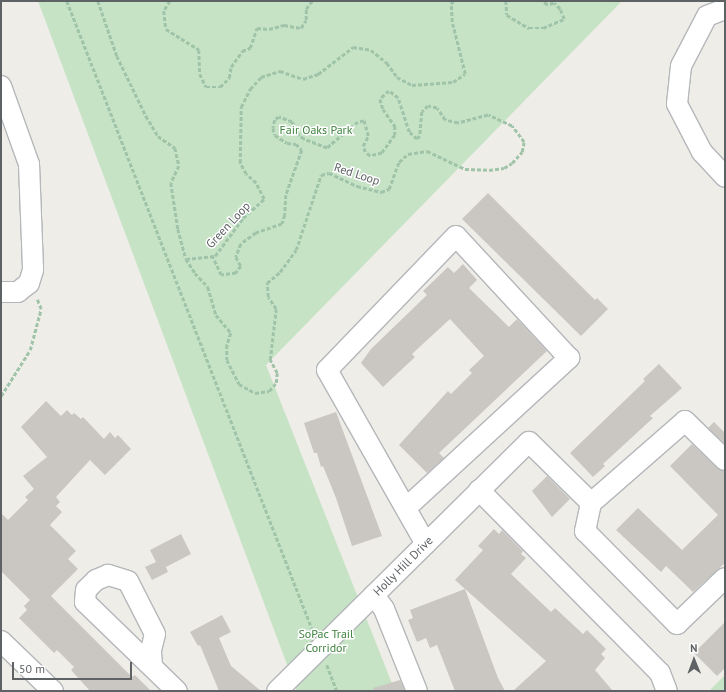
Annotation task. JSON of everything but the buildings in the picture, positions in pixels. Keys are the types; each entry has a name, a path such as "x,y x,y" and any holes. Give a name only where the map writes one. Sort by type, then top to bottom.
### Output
{"street":[{"path":"725,9 707,16 680,66 677,104 702,152 725,177"},
{"path":"1,86 29,164 33,270 29,283 18,292 1,292"},
{"path":"406,508 569,358 456,236 327,370 426,544"},
{"path":"725,460 685,421 591,503 585,531 677,624 725,578"},
{"name":"Holly Hill Drive","path":"277,691 529,442 591,503"},
{"path":"479,490 660,673 667,691"},
{"path":"374,595 384,609 417,691"},
{"path":"1,640 53,691"},
{"path":"152,666 177,691"}],"path":[{"path":"67,1 337,691"},
{"path":"98,1 117,56 146,116 158,136 175,148 179,166 170,183 178,229 186,260"},
{"path":"170,1 164,11 166,29 199,50 200,74 206,87 220,87 229,78 231,67 242,51 250,48 257,28 268,29 284,25 301,28 306,20 306,9 312,1"},
{"name":"Green Loop","path":"186,260 212,256 243,218 264,199 256,183 246,174 240,163 241,107 250,89 261,77 280,71 303,79 318,74 353,47 371,50 387,63 397,77 412,85 453,82 465,74 452,22 451,4 453,1"},
{"path":"472,1 480,1"},
{"path":"506,1 507,15 529,28 543,28 564,19 560,9 554,3 547,4 543,1"},
{"name":"Red Loop","path":"186,260 195,273 208,287 216,315 231,334 227,345 227,360 239,384 255,394 269,391 276,382 277,373 270,360 276,309 268,297 267,283 280,272 296,250 321,176 329,173 357,186 381,192 389,189 397,172 399,162 408,154 427,151 465,169 489,170 504,168 512,163 522,152 524,142 512,126 488,115 458,123 445,120 437,108 428,106 422,112 420,136 416,139 409,132 398,98 389,91 380,99 383,109 395,126 395,135 382,153 370,156 365,152 363,146 368,136 364,121 358,122 326,148 304,140 299,136 292,122 279,117 275,120 273,128 275,135 288,143 296,144 302,150 286,195 285,215 282,224 256,233 241,244 236,257 241,266 236,273 221,274 212,256"},
{"path":"1,396 30,350 41,309 29,283"}],"green space":[{"path":"38,1 622,1 266,365 395,691 297,691"},
{"path":"725,675 725,691 709,691"}],"park label":[{"name":"Fair Oaks Park","path":"316,130"},
{"name":"SoPac Trail Corridor","path":"326,641"}]}
